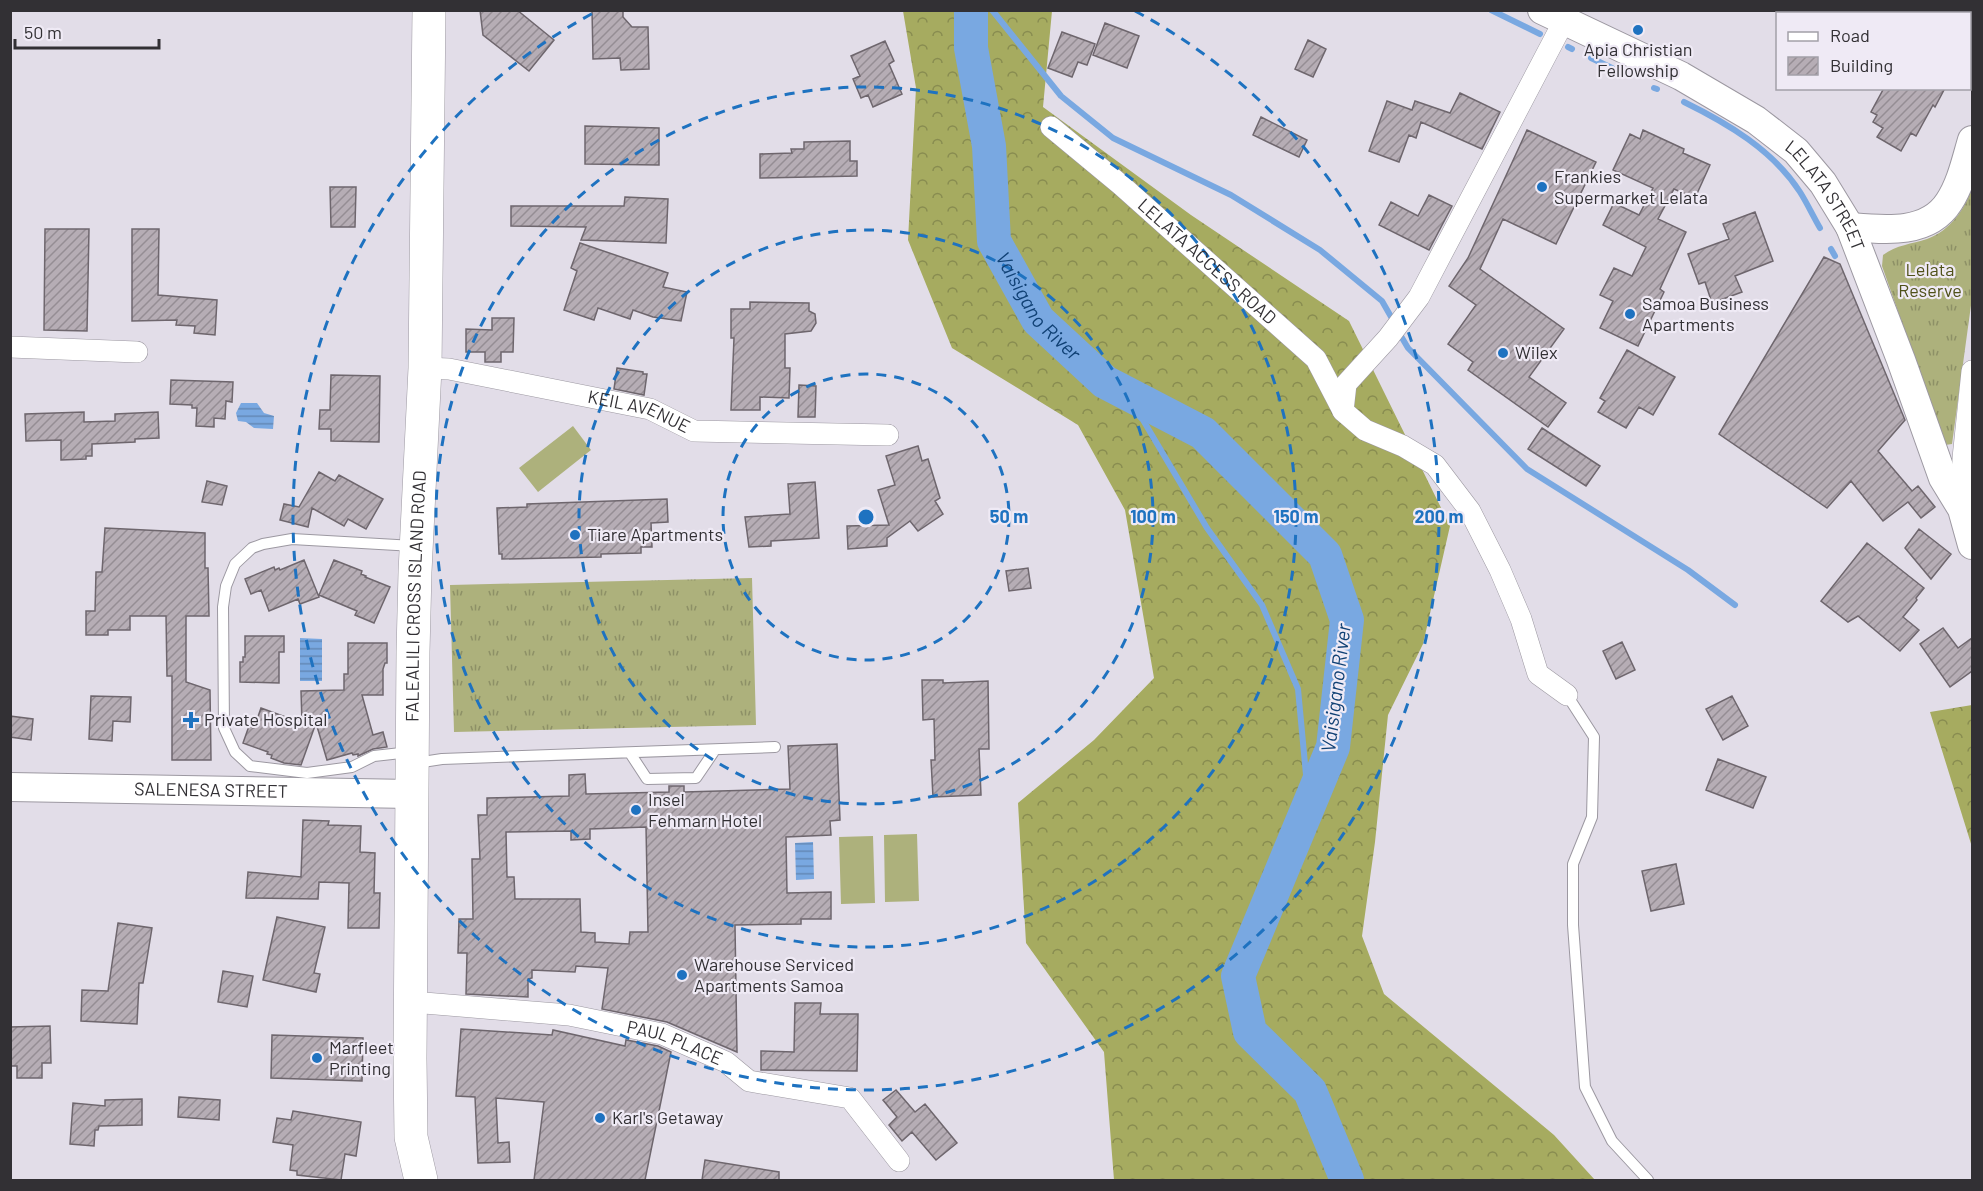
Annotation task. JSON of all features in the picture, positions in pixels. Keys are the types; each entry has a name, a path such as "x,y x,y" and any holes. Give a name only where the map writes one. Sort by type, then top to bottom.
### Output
{"main road":[{"name":"FALEALILI CROSS ISLAND ROAD","path":"421,1180 411,1137 410,1059 413,652 425,368 429,10"},
{"name":"LELATA STREET","path":"1553,16 1700,86 1756,120 1796,150 1823,183 1850,227 1943,478 1967,511 1972,545"},
{"path":"1850,227 1891,231 1933,218 1949,202 1961,175 1972,140"},
{"name":"SALENESA STREET","path":"10,787 412,770"}],"street":[{"path":"1344,411 1346,384 1388,338 1419,297 1553,16"},
{"name":"LELATA ACCESS ROAD","path":"1051,127 1121,185 1316,359 1344,411 1365,430 1403,446 1435,465 1470,511 1500,570 1521,619 1538,674 1567,695"},
{"path":"10,347 137,352"},
{"name":"KEIL AVENUE","path":"425,368 449,369 650,409 694,431 888,435"},
{"path":"1967,511 1964,458 1972,370"},
{"name":"PAUL PLACE","path":"412,1002 569,1015 662,1034 726,1062 749,1081 850,1098 899,1161"}],"lane":[{"path":"417,546 291,539 252,548 235,564 226,586 223,607 224,728 235,752 250,766 307,773 352,767 374,756 412,770 441,759 775,747"},
{"path":"1567,695 1594,737 1592,817 1573,864 1573,925 1585,1087 1612,1141 1648,1180"},
{"path":"630,753 647,779 696,778 715,750"}],"green space":[{"path":"903,11 1052,11 1043,107 1191,215 1349,321 1450,526 1423,644 1388,715 1375,842 1362,936 1384,994 1554,1135 1595,1180 1114,1180 1104,1052 1026,943 1018,803 1094,740 1154,678 1125,510 1078,425 952,348 908,240 916,88"},
{"name":"Lelata Reserve","path":"1972,187 1972,298 1952,444 1945,445 1882,266 1883,255 1899,247 1927,239 1950,225 1966,203"},
{"path":"573,426 591,450 538,492 519,468"},
{"path":"752,578 756,725 454,732 450,585"},
{"path":"1972,705 1972,847 1930,712"},
{"path":"917,834 919,901 885,902 884,835"},
{"path":"873,836 875,903 841,904 839,837"}],"water":[{"path":"241,403 257,403 264,413 274,416 273,429 254,428 246,422 238,421 236,413"},
{"path":"300,638 322,639 322,681 300,681"},
{"path":"813,842 814,879 796,880 795,843"}],"building":[{"path":"480,10 517,10 554,40 529,71 483,35"},
{"path":"592,10 623,10 623,17 632,27 648,27 649,69 621,70 620,58 593,59"},
{"path":"1105,23 1139,36 1127,68 1093,55"},
{"path":"1062,32 1095,44 1087,65 1078,62 1072,77 1048,68"},
{"path":"1308,40 1326,49 1313,77 1295,69"},
{"path":"885,41 894,61 889,64 902,94 873,107 868,95 861,98 853,79 860,76 851,56"},
{"path":"1883,90 1944,90 1916,136 1911,133 1901,151 1877,137 1883,128 1873,122 1877,115 1871,112"},
{"path":"1460,93 1500,112 1482,149 1421,122 1416,138 1409,135 1399,162 1369,151 1387,101 1412,110 1415,101 1450,113"},
{"path":"1261,117 1307,140 1299,157 1253,135"},
{"path":"585,126 659,128 659,165 585,164"},
{"path":"1527,130 1596,162 1556,244 1503,219 1480,269 1564,329 1529,377 1566,403 1548,427 1468,370 1473,362 1448,344 1476,305 1449,286 1468,258"},
{"path":"1643,130 1684,149 1683,153 1710,165 1695,198 1674,189 1658,219 1686,232 1660,289 1664,292 1638,346 1600,328 1613,301 1600,295 1614,268 1632,276 1646,247 1603,225 1614,203 1639,215 1653,188 1613,170 1630,134 1640,139"},
{"path":"850,141 850,161 857,161 857,176 760,178 760,154 792,153 791,149 804,149 804,142"},
{"path":"330,187 356,187 355,227 331,227"},
{"path":"1429,195 1452,206 1429,250 1379,225 1391,202 1418,216"},
{"path":"625,197 668,199 666,243 581,240 586,227 511,226 511,206 624,206"},
{"path":"1755,212 1773,261 1735,276 1742,292 1712,303 1705,282 1699,284 1688,254 1729,239 1723,224"},
{"path":"45,229 89,229 87,331 44,330"},
{"path":"132,229 159,229 158,295 217,300 215,335 194,333 195,326 176,325 177,320 132,321"},
{"path":"580,243 668,273 663,287 687,292 681,321 653,317 633,310 630,319 598,308 594,320 564,310 577,271 571,268"},
{"path":"1824,257 1840,264 1905,420 1878,451 1912,491 1918,486 1935,507 1921,518 1908,502 1883,521 1851,481 1827,508 1719,434"},
{"path":"750,302 809,303 809,311 815,314 816,323 811,331 785,334 785,368 790,368 789,398 760,397 760,410 731,410 734,338 731,338 731,309 750,309"},
{"path":"492,318 514,318 513,352 501,352 501,362 485,362 485,352 466,352 466,329 492,330"},
{"path":"1627,350 1675,377 1653,415 1639,407 1626,428 1598,412 1605,401 1600,398"},
{"path":"617,368 647,374 644,395 614,389"},
{"path":"331,375 380,376 379,442 331,441 331,429 319,429 320,410 330,410"},
{"path":"171,380 233,382 232,402 226,401 225,419 214,418 214,427 196,426 197,408 192,408 192,405 170,404"},
{"path":"799,385 816,386 815,417 798,417"},
{"path":"84,412 84,422 115,421 115,414 158,412 159,438 135,439 135,442 92,444 92,456 86,456 86,459 61,460 61,440 26,441 25,414"},
{"path":"1542,428 1600,466 1586,486 1528,449"},
{"path":"918,446 922,461 928,459 940,498 935,501 943,514 918,531 910,521 887,538 887,546 848,549 847,526 889,525 878,490 895,485 886,456"},
{"path":"319,472 335,481 339,475 383,499 366,529 348,519 344,526 312,508 308,527 280,520 284,504 299,507"},
{"path":"207,481 227,486 222,505 202,502"},
{"path":"815,482 819,538 771,541 771,546 749,547 745,517 790,514 788,484"},
{"name":"Tiare Apartments","path":"667,499 668,522 651,523 652,547 641,547 641,553 601,554 601,557 502,559 502,554 499,554 497,508 527,507 527,504"},
{"path":"105,528 205,533 209,616 186,616 186,682 210,690 211,760 172,760 172,676 167,676 166,616 130,616 130,630 108,630 108,635 86,635 86,611 95,611 96,572 102,572"},
{"path":"1919,529 1951,554 1931,579 1905,548"},
{"path":"1867,543 1924,588 1903,617 1919,630 1900,651 1858,616 1848,622 1821,601"},
{"path":"304,560 319,597 300,604 298,599 269,611 261,590 251,594 245,579 274,567 275,570 279,568 280,570"},
{"path":"334,560 362,571 361,574 365,577 390,587 374,623 355,615 357,611 319,595"},
{"path":"1028,568 1031,588 1009,591 1006,571"},
{"path":"1943,628 1958,648 1972,638 1972,671 1950,687 1920,644"},
{"path":"245,636 284,636 284,652 279,652 279,683 240,682 240,662 243,662 243,657 245,657"},
{"path":"1622,642 1635,670 1616,679 1603,651"},
{"path":"348,643 387,643 387,663 383,669 383,695 362,695 373,735 383,732 387,747 373,749 358,756 352,753 327,760 316,723 301,765 284,763 271,758 272,755 267,754 268,752 243,743 249,726 254,728 261,708 302,723 301,691 344,690 344,674 348,674"},
{"path":"922,680 943,680 943,683 988,681 989,749 979,749 981,795 933,797 931,760 935,760 934,719 923,720"},
{"path":"91,696 131,697 130,722 113,721 112,741 89,739"},
{"path":"1732,696 1748,726 1723,740 1706,709"},
{"path":"10,716 33,719 31,740 10,737"},
{"path":"837,744 840,820 830,821 831,835 786,837 787,893 831,892 831,919 801,919 801,924 735,925 737,1052 667,1022 602,1009 608,968 576,966 575,972 532,970 532,978 528,979 528,997 466,994 467,953 458,953 459,919 473,919 472,859 480,859 478,815 487,815 487,798 569,796 569,775 585,774 586,794 669,792 669,786 684,786 684,792 790,789 788,746","holes":["646,827 648,932 630,932 629,944 595,942 595,933 581,932 580,899 515,899 514,877 507,877 506,832 571,831 571,840 590,839 590,829"]},
{"path":"1718,759 1766,777 1753,808 1706,790"},
{"path":"303,820 329,821 328,825 361,826 360,852 375,853 374,893 380,893 379,928 348,928 349,883 319,882 318,899 246,898 248,872 301,877"},
{"path":"1676,864 1684,904 1651,911 1642,871"},
{"path":"277,917 325,927 314,973 320,974 316,992 263,980"},
{"path":"118,923 152,928 143,983 139,983 137,1024 81,1021 82,990 108,991"},
{"path":"223,971 253,976 247,1007 218,1002"},
{"path":"795,1003 821,1003 820,1014 858,1014 857,1071 761,1070 761,1051 794,1052"},
{"path":"50,1026 51,1063 42,1063 42,1078 17,1078 17,1066 10,1066 10,1027"},
{"name":"Karl's Getaway","path":"461,1029 552,1035 553,1030 625,1046 626,1040 658,1046 671,1052 645,1180 534,1180 544,1102 496,1098 498,1143 509,1142 510,1162 478,1163 475,1097 456,1096"},
{"name":"Marfleet Printing","path":"272,1035 363,1038 362,1081 271,1078"},
{"path":"896,1090 915,1112 925,1104 957,1143 936,1160 912,1132 902,1141 889,1125 897,1117 883,1100"},
{"path":"179,1097 220,1100 219,1120 178,1117"},
{"path":"142,1099 142,1125 99,1126 98,1130 95,1130 94,1146 70,1144 73,1103 105,1106 105,1100"},
{"path":"293,1111 361,1122 356,1156 345,1154 341,1180 297,1175 297,1171 290,1170 293,1145 273,1142 277,1118 291,1120"},
{"path":"705,1160 779,1172 779,1180 702,1180"}],"waterway":[{"name":"Vaisigano River","path":"971,10 971,48 989,146 994,241 1038,320 1105,382 1203,433 1325,555 1347,620 1333,747 1238,976 1250,1032 1310,1091 1347,1180"},
{"path":"992,10 1061,96 1113,138 1231,195 1320,250 1382,301 1394,322"},
{"path":"1491,10 1540,34"},
{"path":"1568,47 1572,49"},
{"path":"1591,58 1612,68"},
{"path":"1684,102 1748,139 1777,163 1800,192 1820,228"},
{"path":"1831,249 1835,256"},
{"path":"1398,331 1408,348 1527,469 1688,570 1735,605"},
{"path":"1105,382 1143,420 1207,528 1262,605 1298,689 1309,807"}],"place":[{"name":"Apia Christian Fellowship","path":"1638,30"},
{"name":"Frankies Supermarket Lelata","path":"1542,187"},
{"name":"Samoa Business Apartments","path":"1630,314"},
{"name":"Wilex","path":"1503,353"},
{"name":"Tiare Apartments","path":"575,535"},
{"name":"Private Hospital","path":"191,720"},
{"name":"Insel Fehmarn Hotel","path":"636,810"},
{"name":"Warehouse Serviced Apartments Samoa","path":"682,975"},
{"name":"Marfleet Printing","path":"317,1058"},
{"name":"Karl's Getaway","path":"600,1118"}]}
